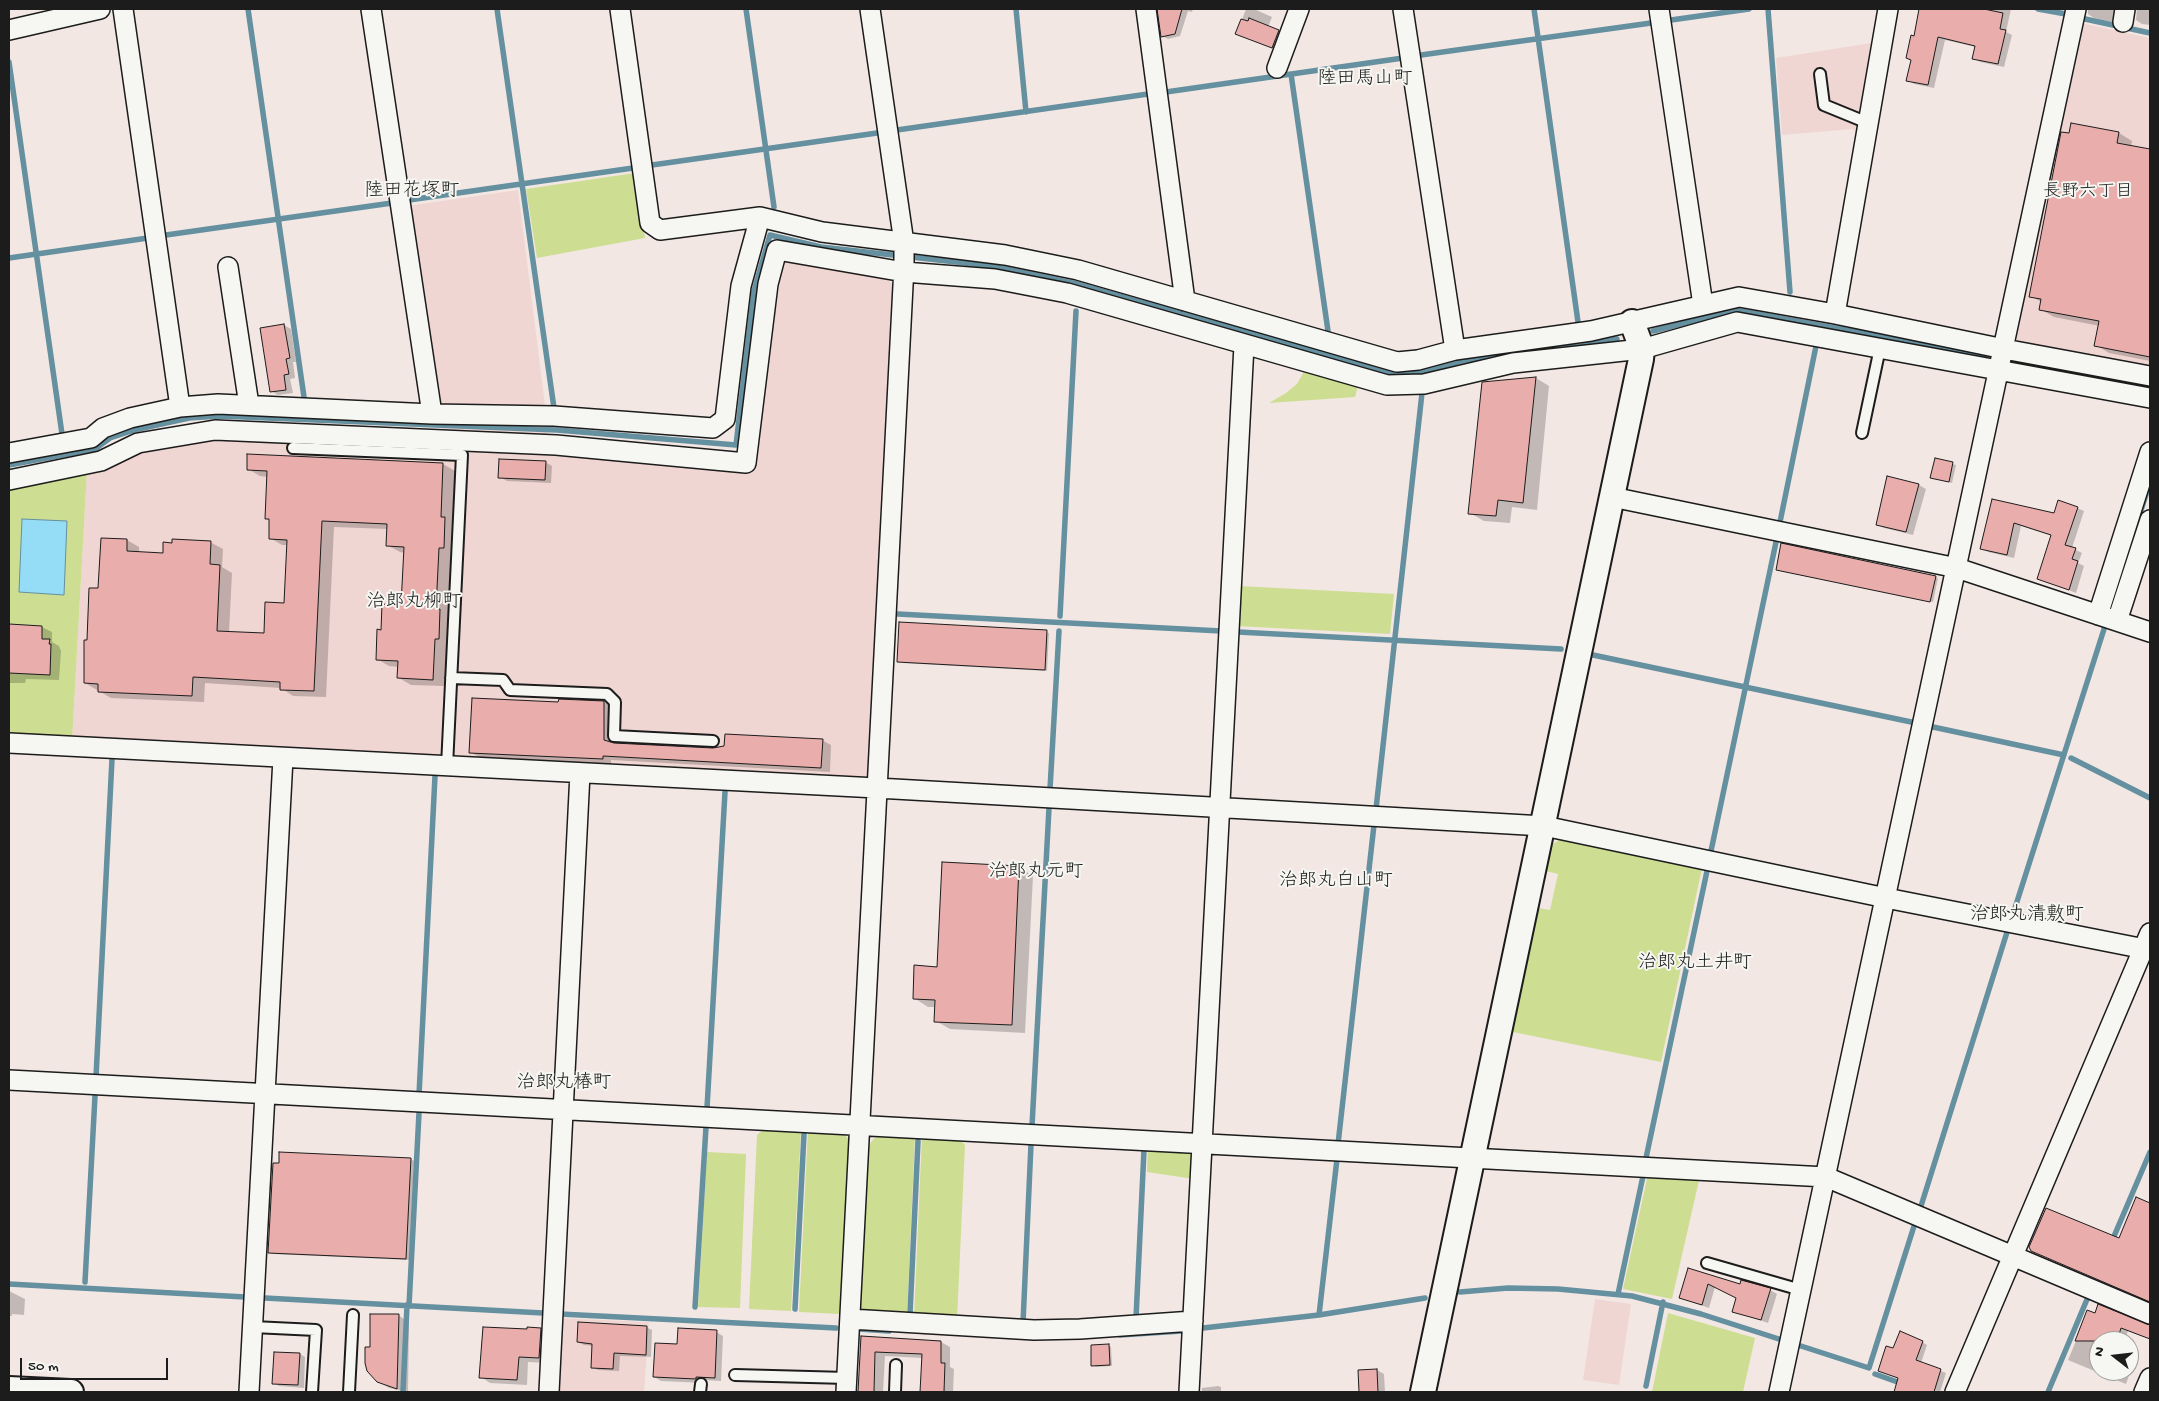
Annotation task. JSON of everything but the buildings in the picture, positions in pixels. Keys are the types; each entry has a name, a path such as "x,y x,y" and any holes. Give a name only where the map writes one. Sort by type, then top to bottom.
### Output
{"street":[{"path":"9,30 100,9"},
{"path":"123,9 180,407"},
{"path":"371,9 432,414"},
{"path":"620,9 650,223 660,230 760,217 822,232 904,258 1067,293 1244,345 1387,384 1424,384 1514,362 1642,348 1736,322 2150,398"},
{"path":"846,1385 904,258 870,9"},
{"path":"1146,9 1185,301"},
{"path":"1276,68 1298,9"},
{"path":"1404,9 1455,350"},
{"path":"1659,9 1702,305"},
{"path":"1835,314 1888,9"},
{"path":"1779,1392 2076,9"},
{"path":"9,453 91,438 104,428 130,418 180,407 218,404 432,414 554,416 713,428 725,419 741,286 760,217"},
{"path":"9,480 101,461 138,444 215,430 556,446 746,463 768,284 778,250 904,258 1004,254 1078,270 1397,362 1418,360 1455,350 1590,331 1739,297 2150,376"},
{"path":"228,267 250,405"},
{"path":"1423,1392 1544,826 1642,348 1632,322"},
{"path":"1189,1392 1244,345"},
{"path":"2098,615 2150,452"},
{"path":"1612,497 1957,568 2150,632"},
{"path":"2117,621 2150,520"},
{"path":"9,743 877,788 1544,826 1886,898 2148,943 1955,1392"},
{"path":"250,1392 283,758"},
{"path":"548,1392 580,773"},
{"path":"9,1080 1202,1142 1826,1177 2150,1314"},
{"path":"850,1319 1034,1330 1080,1329 1193,1321"},
{"path":"2144,1392 2150,1378"},
{"path":"9,1389 70,1392"}],"lane":[{"path":"1820,74 1824,104 1868,122"},
{"path":"1862,434 1880,348"},
{"path":"293,448 462,455 447,766"},
{"path":"451,678 503,680 510,690 606,694 615,702 614,736 713,741"},
{"path":"1707,1263 1801,1290"},
{"path":"348,1392 353,1315"},
{"path":"253,1327 316,1330 312,1392"},
{"path":"895,1392 896,1365"},
{"path":"735,1375 846,1385"}],"shaded area":[{"path":"2081,23 2150,38 2150,369 2020,344 2015,336"},
{"path":"1871,43 1858,134 1853,129 1782,135 1776,58"},
{"path":"518,190 551,453 603,455 751,472 774,285 783,259 882,275 896,287 871,772 860,781 72,741 87,470 145,449 215,438 442,448 443,405 435,398 407,206"},
{"path":"1595,1299 1631,1304 1619,1385 1583,1380"},
{"path":"558,1318 649,1322 644,1392 556,1392"}],"green space":[{"path":"635,173 645,238 537,258 526,189"},
{"path":"1306,368 1359,383 1355,397 1269,403 1297,384"},
{"path":"87,470 72,741 9,737 9,485"},
{"path":"1239,586 1394,594 1390,634 1236,626"},
{"path":"1561,839 1702,868 1661,1062 1513,1032 1538,908 1550,910 1558,874 1546,871 1551,845"},
{"path":"765,1128 801,1130 791,1311 749,1309 757,1135"},
{"path":"808,1130 841,1132 850,1140 840,1314 799,1312"},
{"path":"879,1132 915,1134 907,1317 860,1315 869,1145"},
{"path":"922,1135 956,1136 965,1145 957,1320 914,1317"},
{"path":"1148,1145 1190,1148 1196,1157 1194,1179 1147,1172"},
{"path":"707,1152 746,1154 740,1308 698,1307"},
{"path":"1648,1174 1700,1176 1672,1299 1623,1289"},
{"path":"1668,1313 1755,1338 1743,1392 1652,1392"}],"water":[{"path":"22,519 67,521 64,595 19,592"}],"waterway":[{"path":"248,9 304,397"},
{"path":"497,9 554,408"},
{"path":"746,9 774,207"},
{"path":"1016,9 1026,112"},
{"path":"1534,9 1578,322"},
{"path":"1671,20 1749,9"},
{"path":"1768,9 1790,292"},
{"path":"2038,9 2066,14"},
{"path":"2085,19 2150,33"},
{"path":"1421,55 1651,23"},
{"path":"1166,92 1403,58"},
{"path":"9,62 62,434"},
{"path":"1291,74 1328,331"},
{"path":"897,130 1148,94"},
{"path":"652,165 877,133"},
{"path":"409,200 633,168"},
{"path":"166,235 392,203"},
{"path":"9,465 95,449 110,438 134,430 189,418 219,416 557,430 736,445 754,291 770,235 821,247 992,266 1077,284 1390,373 1413,374 1462,361 1521,350 1582,346 1617,339"},
{"path":"9,258 148,238"},
{"path":"1653,331 1735,310 1985,355"},
{"path":"1060,616 1076,311"},
{"path":"1780,522 1816,346"},
{"path":"1376,809 1422,393"},
{"path":"2110,608 2150,482"},
{"path":"1711,851 1776,542"},
{"path":"898,614 1221,631"},
{"path":"2014,911 2105,626"},
{"path":"1050,789 1059,631"},
{"path":"1238,632 1561,649"},
{"path":"1593,655 1916,723"},
{"path":"1933,727 2064,755"},
{"path":"2071,758 2150,798"},
{"path":"96,1077 112,759"},
{"path":"419,1095 435,776"},
{"path":"707,1108 725,792"},
{"path":"1032,1126 1049,808"},
{"path":"1338,1144 1374,825"},
{"path":"1646,1158 1707,871"},
{"path":"1921,1206 2008,929"},
{"path":"85,1282 95,1096"},
{"path":"409,1306 419,1113"},
{"path":"695,1307 706,1127"},
{"path":"795,1309 804,1134"},
{"path":"910,1314 918,1141"},
{"path":"1023,1323 1031,1144"},
{"path":"1136,1318 1144,1150"},
{"path":"2112,1241 2150,1152"},
{"path":"1319,1315 1337,1159"},
{"path":"1618,1294 1643,1176"},
{"path":"1801,1346 1869,1368 1915,1223"},
{"path":"9,1284 245,1297"},
{"path":"1460,1292 1508,1288 1558,1289 1632,1296 1701,1314 1782,1340"},
{"path":"2048,1392 2088,1297"},
{"path":"265,1298 543,1313"},
{"path":"1203,1328 1319,1315 1425,1298"},
{"path":"1646,1386 1663,1302"},
{"path":"403,1391 407,1305"},
{"path":"560,1314 836,1328"},
{"path":"858,1329 889,1331"},
{"path":"1120,1335 1182,1331"},
{"path":"1875,1374 1903,1384"}],"district":[{"name":"陸田馬山町","path":"1365,80"},
{"name":"陸田花塚町","path":"412,192"},
{"name":"長野六丁目","path":"2088,193"},
{"name":"治郎丸柳町","path":"414,603"},
{"name":"治郎丸元町","path":"1036,873"},
{"name":"治郎丸白山町","path":"1336,882"},
{"name":"治郎丸清敷町","path":"2027,916"},
{"name":"治郎丸土井町","path":"1695,964"},
{"name":"治郎丸椿町","path":"564,1084"}]}
